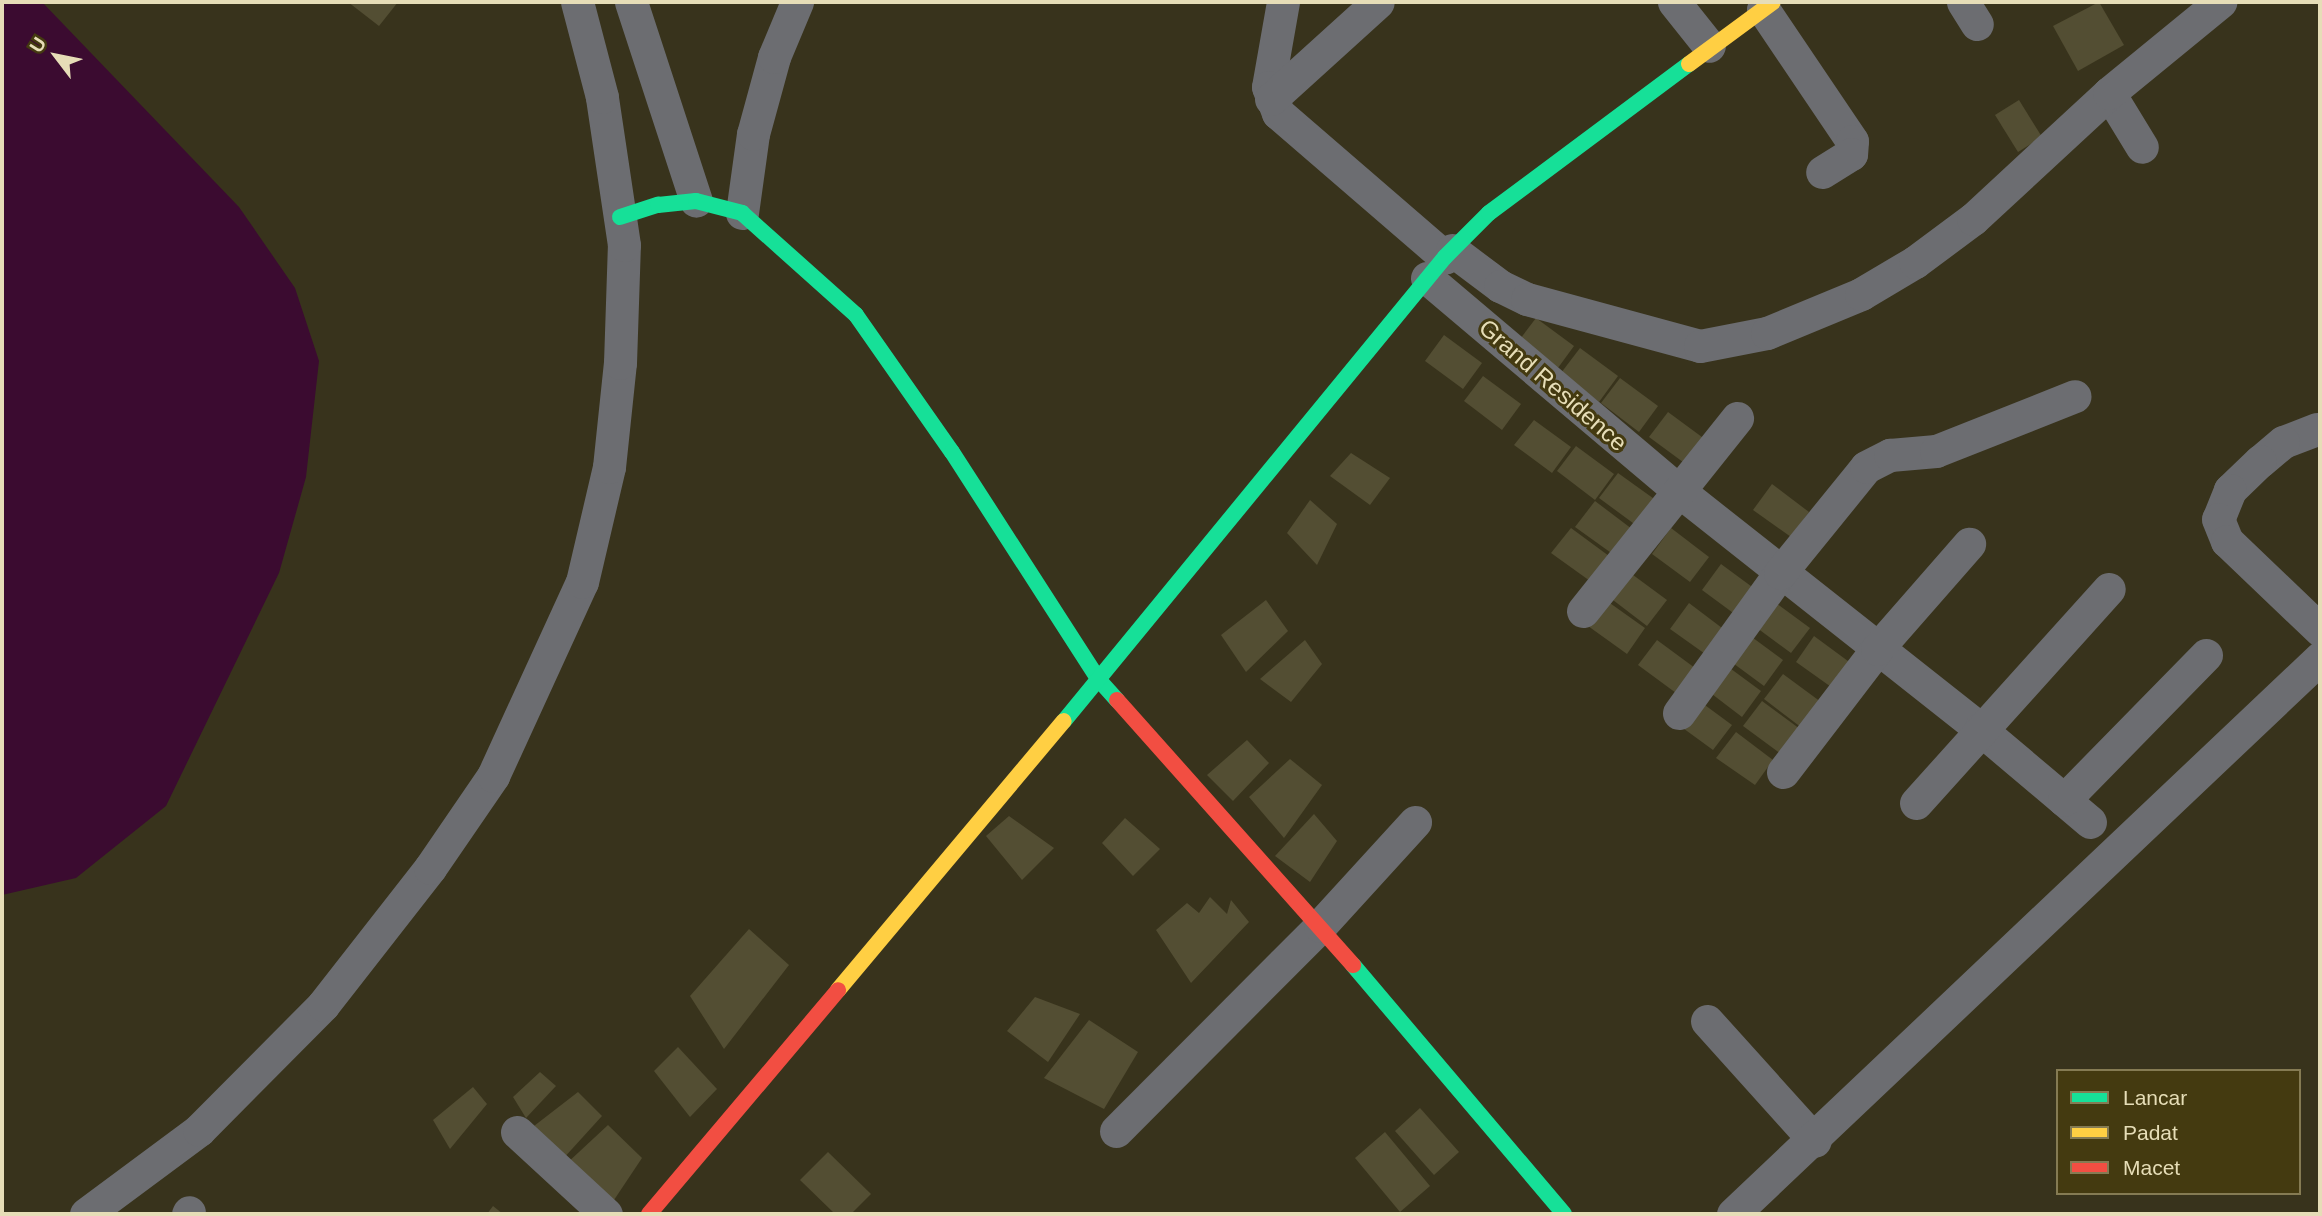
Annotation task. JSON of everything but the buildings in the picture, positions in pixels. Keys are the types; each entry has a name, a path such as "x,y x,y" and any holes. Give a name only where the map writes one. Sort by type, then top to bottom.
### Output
{"street":[{"path":"86,1214 199,1130 323,1005 430,868 493,776 582,582 610,467 620,363 624,245 602,97 577,2"},
{"path":"631,2 696,201"},
{"path":"742,213 753,134 774,57 797,2"},
{"path":"1283,2 1270,72 1271,99 1289,124 1441,262 1527,299 1700,346 1767,333 1861,294 1915,262 1973,219 2109,93 2220,2"},
{"path":"1271,99 1378,2"},
{"path":"1674,2 1709,46"},
{"path":"649,1214 1099,680 1441,262 1489,213 1709,46 1768,6 1852,141 1851,154 1822,172"},
{"path":"2109,93 2142,147"},
{"path":"620,217 658,205 696,201 742,213 856,315 952,452 1099,680 1320,926 1564,1214"},
{"name":"Grand Residence","path":"1441,262 1679,491 1980,729 2090,822"},
{"path":"1679,713 1780,573 1852,483 1878,459 1936,451 2075,396"},
{"path":"1583,611 1737,418"},
{"path":"2317,429 2283,442 2260,461 2230,490 2218,519 2227,541 2320,630"},
{"path":"1783,772 1877,649 1969,544"},
{"path":"1916,803 2109,589"},
{"path":"2064,800 2206,655"},
{"path":"1733,1214 1815,1141 2320,658"},
{"path":"1116,1131 1320,926 1415,822"},
{"path":"1707,1021 1815,1141"},
{"path":"517,1132 606,1214"}],"shaded area":[{"path":"2,2 42,2 239,207 295,288 319,361 306,477 279,573 166,806 76,878 2,895"}],"traffic: fast":[{"path":"1064,721 1445,257 1489,213 1689,64"},
{"path":"620,217 658,205 696,201 742,213 856,315 952,452 1099,680 1117,700"},
{"path":"1353,965 1564,1214"}],"traffic: slow":[{"path":"1689,64 1773,2"},
{"path":"838,990 1064,721"}],"traffic: jam":[{"path":"1117,700 1353,965"},
{"path":"649,1214 838,990"}]}
